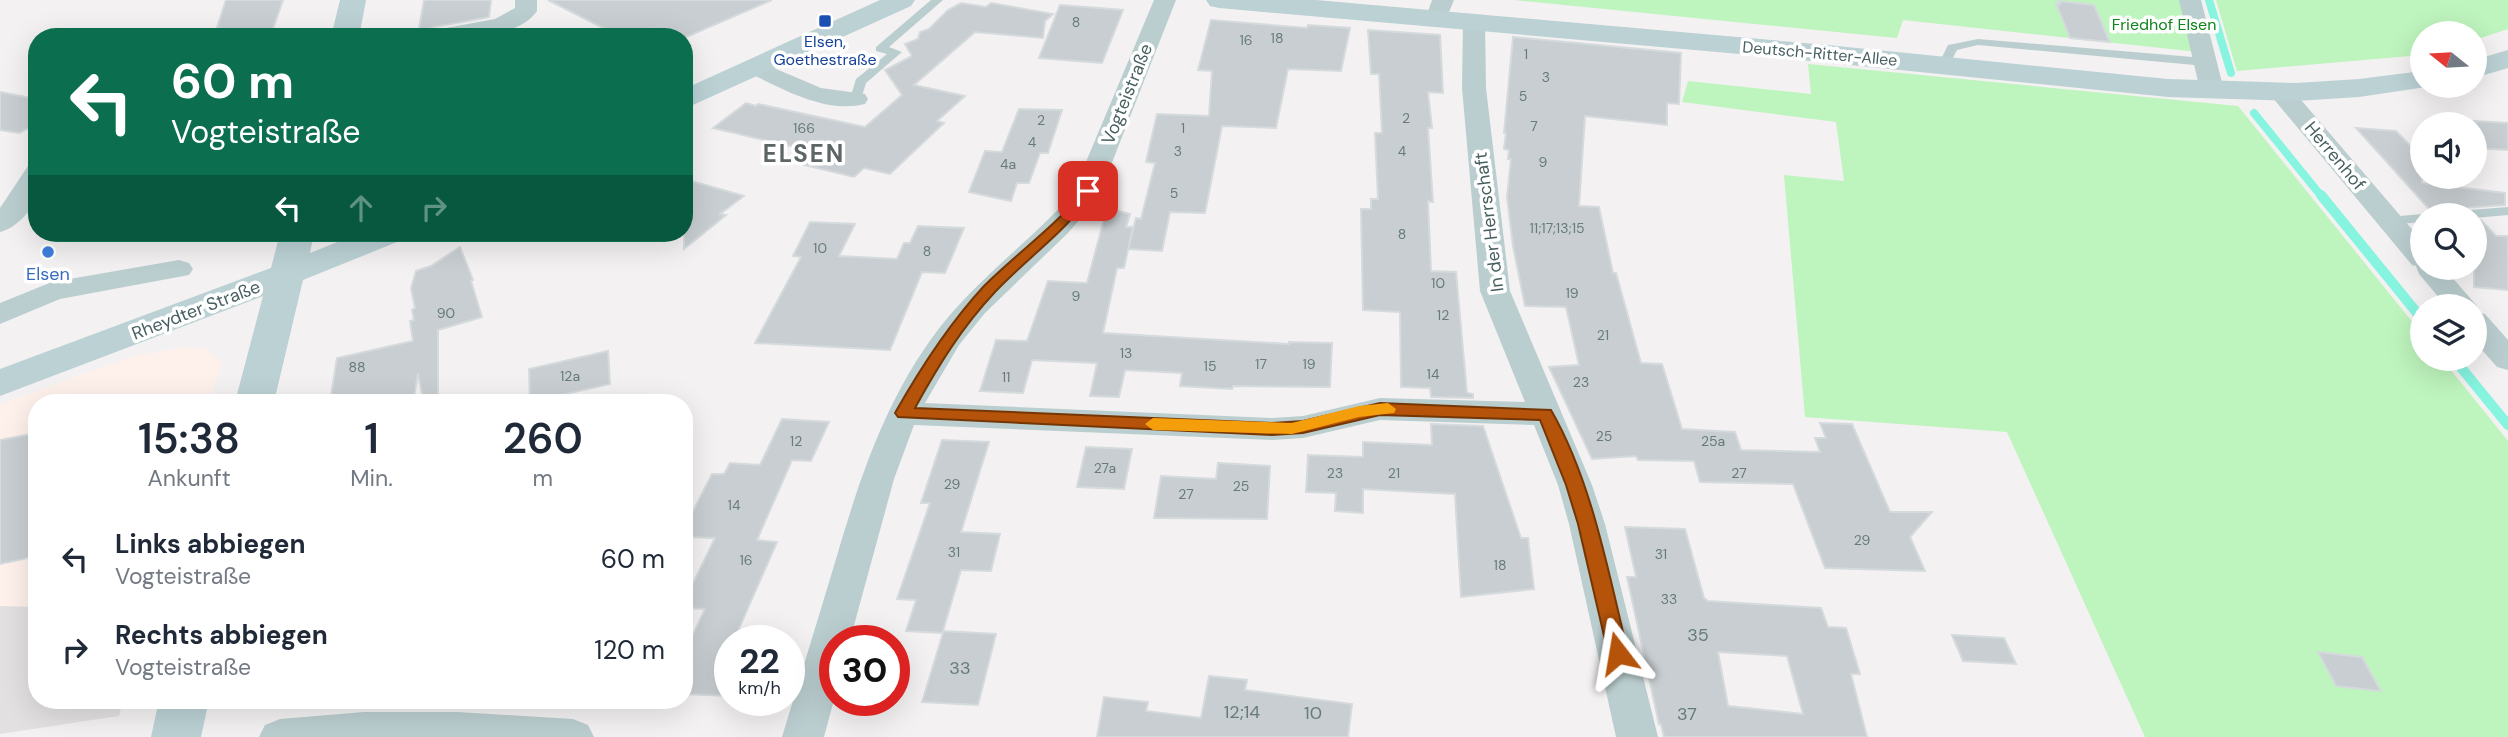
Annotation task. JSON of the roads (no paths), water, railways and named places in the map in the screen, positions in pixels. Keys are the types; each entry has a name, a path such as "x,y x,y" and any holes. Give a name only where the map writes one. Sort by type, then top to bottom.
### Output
{"street":[{"path":"347,28 353,0"},
{"path":"483,28 509,23 526,11 526,0"},
{"path":"693,96 902,0"},
{"name":"Vogteistraße","path":"803,737 869,504 904,413 935,356 964,317 991,287 1070,215 1084,198 1165,0"},
{"name":"Deutsch-Ritter-Allee","path":"1219,0 1440,8 1474,20 2212,90 2281,92 2368,88 2410,82"},
{"path":"2190,0 2212,90"},
{"name":"In der Herrschaft","path":"1474,20 1474,88 1492,274 1500,308 1575,485 1587,524 1637,737"},
{"path":"2487,65 2508,59"},
{"path":"755,68 816,95 856,99"},
{"name":"Herrenhof","path":"2281,92 2410,245"},
{"path":"0,224 17,206 28,187"},
{"path":"257,394 295,242"},
{"name":"Rheydter Straße","path":"0,383 286,276 368,242"},
{"path":"0,315 52,291 179,269"},
{"path":"2439,280 2452,294"},
{"path":"2487,336 2508,360"},
{"path":"904,413 1272,429 1303,427 1380,409 1546,414"},
{"path":"176,737 182,709"},
{"path":"280,737 365,730 457,729 573,737"}],"lane":[{"path":"856,99 860,82 896,52 880,49 938,0"},
{"path":"1944,65 1952,47 1978,42 2205,62"},
{"path":"2487,213 2508,211"},
{"path":"2389,221 2410,219"}],"waterway":[{"path":"2209,0 2231,73"},
{"path":"2254,113 2322,197"},
{"path":"2321,195 2410,304"},
{"path":"2464,371 2508,425"}],"place":[{"name":"Elsen, Goethestraße","path":"825,21"},
{"name":"Elsen","path":"48,252"}],"district":[{"name":"ELSEN","path":"804,154"}],"park label":[{"name":"Friedhof Elsen","path":"2164,24"}]}
